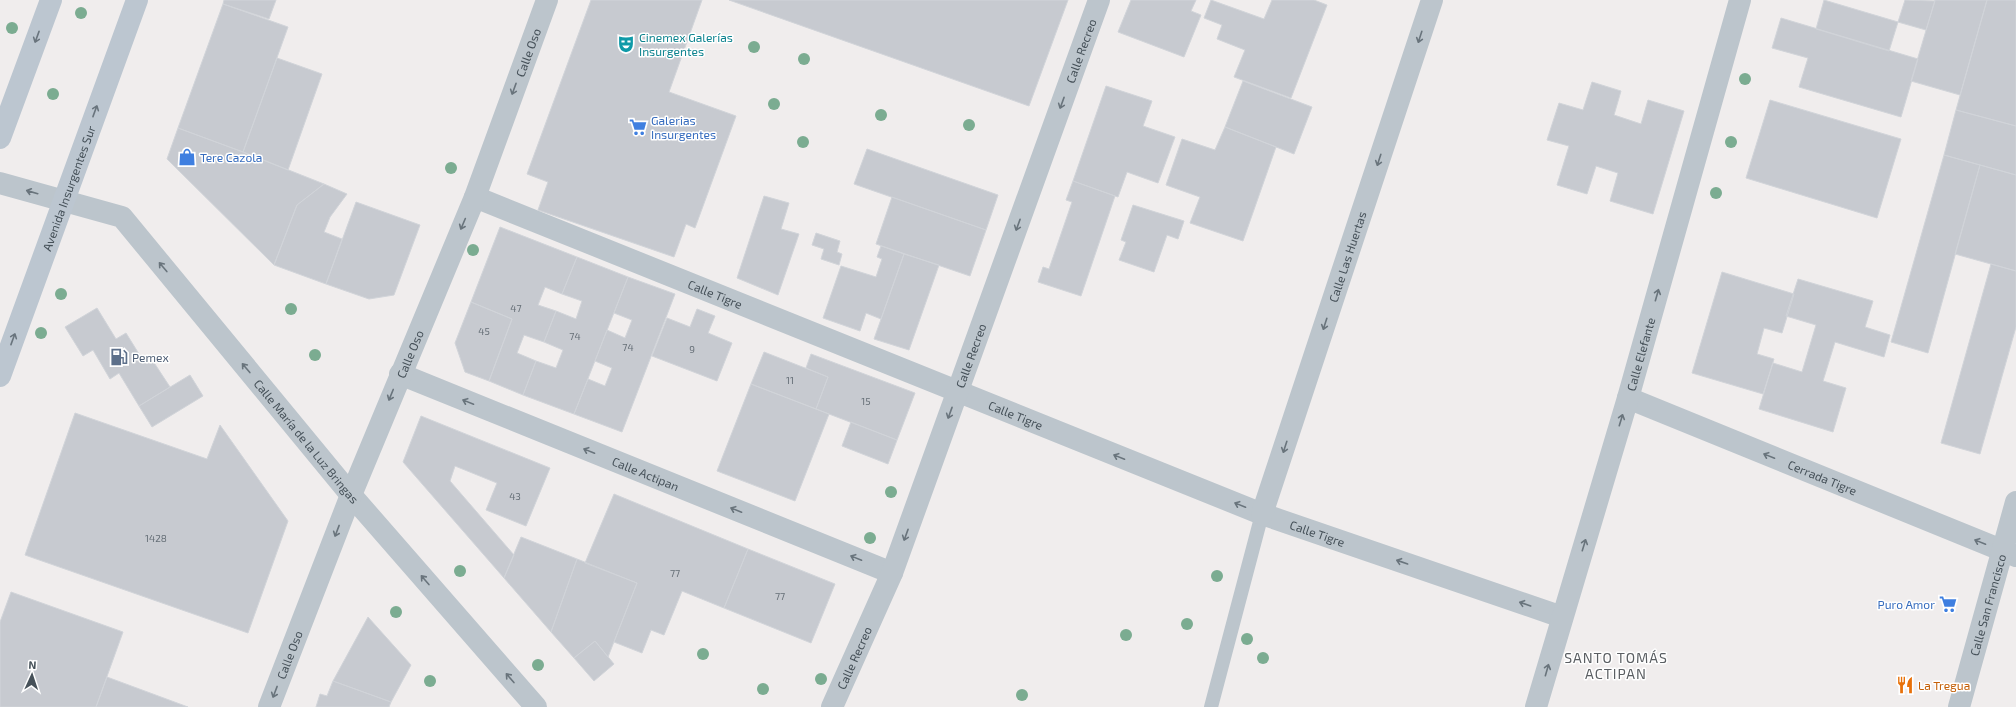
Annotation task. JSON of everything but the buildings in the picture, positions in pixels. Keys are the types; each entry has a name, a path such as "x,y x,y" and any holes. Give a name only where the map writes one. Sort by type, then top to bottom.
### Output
{"main road":[{"path":"0,138 51,0"},
{"name":"Avenida Insurgentes Sur","path":"0,376 136,0"}],"street":[{"name":"Calle Oso","path":"269,707 351,495 400,374 475,197 547,0"},
{"name":"Calle Recreo","path":"832,707 892,573 1099,0"},
{"name":"Calle Las Huertas","path":"1262,514 1432,0"},
{"name":"Calle Elefante","path":"1536,707 1628,398 1740,0"},
{"name":"Calle María de la Luz Bringas","path":"0,183 122,217 351,495 536,707"},
{"name":"Calle Tigre","path":"475,197 1262,514 1562,617"},
{"name":"Calle Actipan","path":"400,374 892,573"},
{"name":"Cerrada Tigre","path":"1628,398 2009,554"},
{"name":"Calle San Francisco","path":"1958,707 2009,554 2016,502"}],"lane":[{"path":"1211,707 1262,514"}],"place":[{"name":"Cinemex Galerías Insurgentes","path":"626,44"},
{"name":"Galerias Insurgentes","path":"638,127"},
{"name":"Tere Cazola","path":"187,157"},
{"name":"Pemex","path":"119,357"},
{"name":"Puro Amor","path":"1948,604"},
{"name":"La Tregua","path":"1905,685"}],"district":[{"name":"SANTO TOMÁS ACTIPAN","path":"1616,666"}]}
